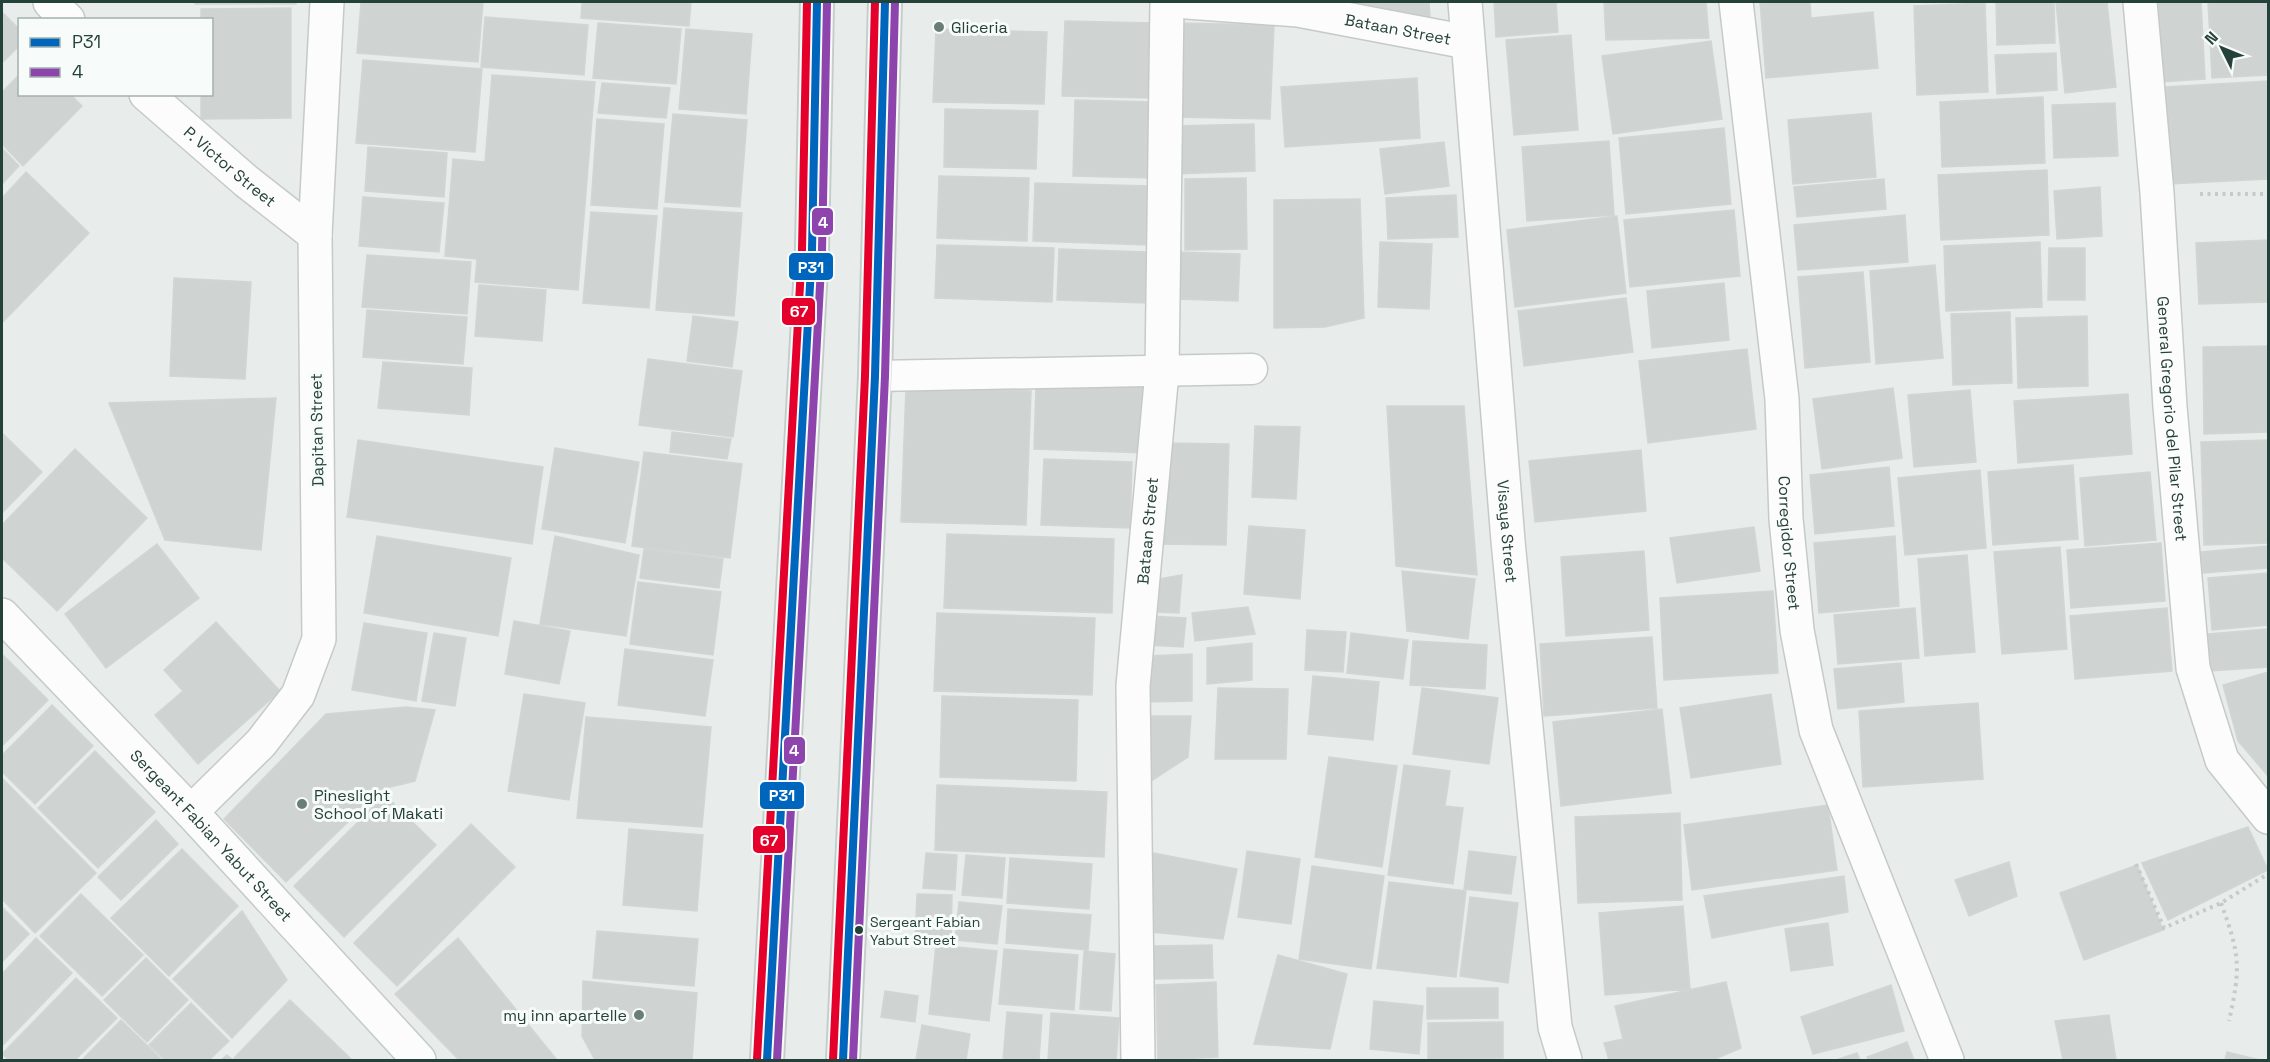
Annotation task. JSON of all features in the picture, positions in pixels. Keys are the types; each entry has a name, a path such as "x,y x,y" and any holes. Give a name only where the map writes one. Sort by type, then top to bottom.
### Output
{"main road":[{"path":"767,1060 812,249 817,2"},
{"path":"843,1060 875,376 885,2"}],"street":[{"path":"50,2 66,18"},
{"name":"Dapitan Street","path":"191,812 261,743 298,694 319,639 315,235 327,2"},
{"name":"Bataan Street","path":"1138,1060 1132,686 1162,372 1167,2"},
{"name":"Bataan Street","path":"1187,2 1298,10 1467,42"},
{"name":"Visaya Street","path":"1465,2 1509,553 1555,1027 1565,1060"},
{"name":"Corregidor Street","path":"1736,2 1782,399 1786,519 1797,630 1816,730 1947,1060"},
{"name":"General Gregorio del Pilar Street","path":"2140,2 2157,193 2169,407 2193,668 2222,760 2268,817"},
{"name":"P. Victor Street","path":"148,96 237,174 315,235"},
{"name":"Sergeant Fabian Yabut Street","path":"2,615 191,812 418,1060"}],"lane":[{"path":"875,376 1252,369"}],"path":[{"path":"2157,193 2268,194"},
{"path":"2136,864 2164,928 2221,903 2268,874"},
{"path":"2221,903 2234,938 2239,964 2229,1022"}],"building":[{"path":"195,2 296,2 296,4 195,4"},
{"path":"361,2 483,2 478,62 357,53"},
{"path":"582,2 691,2 689,26 581,18"},
{"path":"1313,2 1429,2 1430,18 1366,13"},
{"path":"1494,2 1556,2 1558,32 1496,37"},
{"path":"1604,2 1706,2 1709,38 1606,40"},
{"path":"1760,2 1810,2 1811,18 1873,12 1878,68 1766,78"},
{"path":"1996,2 2054,2 2055,43 1997,45"},
{"path":"2056,2 2107,2 2116,87 2065,93"},
{"path":"2155,2 2201,2 2205,79 2160,82"},
{"path":"2208,2 2268,2 2268,75 2212,78"},
{"path":"1985,3 1988,92 1917,95 1914,6"},
{"path":"291,8 291,118 201,119 201,96 213,96 213,18 201,18 201,9"},
{"path":"2,12 18,28 18,47 2,63"},
{"path":"485,17 588,25 584,75 481,67"},
{"path":"1065,21 1155,23 1152,98 1062,96"},
{"path":"598,23 681,29 676,84 593,78"},
{"path":"1178,23 1274,25 1270,119 1175,117"},
{"path":"686,29 752,34 746,114 679,109"},
{"path":"936,29 1047,32 1044,104 933,102"},
{"path":"1571,35 1578,130 1514,135 1506,40"},
{"path":"1711,41 1722,119 1613,134 1602,56"},
{"path":"2056,53 2057,90 1997,94 1995,55"},
{"path":"363,60 482,69 475,152 356,143"},
{"path":"492,75 595,82 578,290 475,282 477,259 445,256 453,159 485,162"},
{"path":"18,76 18,96 72,96 82,106 23,166 2,144 2,92"},
{"path":"1417,78 1420,138 1285,147 1281,87"},
{"path":"2268,81 2268,179 2169,184 2164,87"},
{"path":"602,83 670,88 666,118 598,113"},
{"path":"2043,97 2045,163 1942,167 1940,102"},
{"path":"1075,100 1154,102 1151,178 1073,176"},
{"path":"2115,103 2118,156 2054,158 2052,105"},
{"path":"945,109 1038,111 1036,169 944,167"},
{"path":"1871,113 1876,177 1793,184 1788,120"},
{"path":"673,114 747,120 740,207 665,202"},
{"path":"597,119 664,124 657,209 591,205"},
{"path":"1254,124 1255,171 1175,174 1174,126"},
{"path":"1724,128 1731,204 1626,214 1619,138"},
{"path":"1609,141 1614,215 1527,221 1522,147"},
{"path":"1444,142 1449,186 1385,194 1380,149"},
{"path":"368,147 447,153 444,197 365,191"},
{"path":"2,148 19,166 2,184"},
{"path":"2047,170 2049,235 1941,240 1938,175"},
{"path":"26,172 89,233 2,323 2,198"},
{"path":"939,176 1029,178 1027,241 937,238"},
{"path":"1246,178 1247,249 1185,250 1185,179"},
{"path":"1884,179 1886,209 1797,217 1794,187"},
{"path":"1035,183 1150,186 1148,245 1033,241"},
{"path":"2100,187 2102,236 2057,239 2054,191"},
{"path":"1456,195 1458,237 1388,239 1386,198"},
{"path":"363,197 444,203 439,252 359,246"},
{"path":"1360,199 1364,318 1325,327 1274,328 1274,200"},
{"path":"664,208 742,213 734,316 656,310"},
{"path":"1734,210 1740,276 1630,287 1624,220"},
{"path":"591,212 657,216 649,308 583,303"},
{"path":"1905,215 1908,262 1798,270 1794,225"},
{"path":"1617,216 1626,293 1515,307 1507,230"},
{"path":"2268,240 2268,302 2199,304 2196,243"},
{"path":"1380,242 1432,244 1429,309 1378,307"},
{"path":"2040,242 2042,307 1946,311 1944,246"},
{"path":"937,245 1054,248 1052,302 935,298"},
{"path":"2049,248 2085,248 2085,300 2048,300"},
{"path":"1059,249 1148,252 1147,303 1057,300"},
{"path":"1177,252 1240,254 1238,301 1175,299"},
{"path":"367,255 471,262 467,314 362,307"},
{"path":"1935,265 1943,358 1876,364 1870,271"},
{"path":"1863,272 1870,362 1805,368 1798,277"},
{"path":"174,278 251,282 245,379 170,376"},
{"path":"1724,283 1729,340 1652,348 1647,291"},
{"path":"479,285 546,290 542,341 475,336"},
{"path":"1626,298 1633,352 1524,366 1518,311"},
{"path":"367,310 467,317 463,364 363,357"},
{"path":"2010,312 2012,383 1953,385 1951,314"},
{"path":"693,316 738,322 732,367 687,361"},
{"path":"2087,316 2088,386 2018,388 2016,318"},
{"path":"2268,346 2268,432 2204,434 2203,347"},
{"path":"1747,349 1756,429 1648,443 1639,361"},
{"path":"648,359 742,371 733,437 639,425"},
{"path":"383,362 472,368 469,415 378,408"},
{"path":"1036,385 1148,388 1146,453 1034,449"},
{"path":"906,387 1031,391 1026,525 901,522"},
{"path":"1893,388 1902,458 1822,469 1813,399"},
{"path":"1970,390 1976,462 1914,467 1908,395"},
{"path":"2128,394 2132,454 2018,463 2014,401"},
{"path":"276,398 261,550 165,540 109,403"},
{"path":"1387,406 1464,406 1477,575 1396,566"},
{"path":"1255,426 1300,427 1296,499 1252,497"},
{"path":"672,432 731,439 727,459 670,452"},
{"path":"2,433 42,472 2,513"},
{"path":"358,440 543,467 532,544 347,517"},
{"path":"2268,440 2268,543 2204,545 2201,442"},
{"path":"1164,443 1229,444 1226,545 1160,544"},
{"path":"555,448 639,462 625,543 542,529"},
{"path":"75,449 147,518 57,611 2,558 2,525"},
{"path":"1641,450 1646,511 1535,522 1529,461"},
{"path":"644,452 742,464 730,558 632,546"},
{"path":"1044,459 1132,462 1130,528 1041,525"},
{"path":"2073,465 2078,539 1993,545 1988,472"},
{"path":"1889,467 1894,526 1815,534 1810,475"},
{"path":"1980,470 1986,548 1905,555 1898,478"},
{"path":"2150,472 2156,540 2085,546 2080,478"},
{"path":"1249,526 1305,530 1300,599 1244,594"},
{"path":"1754,527 1760,571 1677,583 1670,538"},
{"path":"947,534 1114,539 1112,613 944,608"},
{"path":"377,536 511,558 498,636 364,613"},
{"path":"555,536 639,555 626,636 540,624"},
{"path":"1895,536 1899,606 1819,613 1814,543"},
{"path":"2161,543 2165,601 2071,608 2067,550"},
{"path":"157,544 199,598 106,668 65,614"},
{"path":"2268,546 2268,568 2203,573 2201,552"},
{"path":"2060,547 2067,649 2002,654 1994,552"},
{"path":"644,549 723,559 719,588 640,578"},
{"path":"1644,551 1649,630 1566,636 1561,557"},
{"path":"1967,555 1975,652 1925,656 1918,559"},
{"path":"1402,571 1475,579 1468,639 1407,631"},
{"path":"2268,573 2268,625 2212,630 2208,578"},
{"path":"1182,575 1179,613 1156,612 1159,579"},
{"path":"638,582 721,592 713,655 630,644"},
{"path":"1773,591 1778,673 1664,680 1660,598"},
{"path":"1248,607 1255,634 1195,641 1192,613"},
{"path":"1915,608 1919,658 1838,664 1834,615"},
{"path":"2167,608 2172,671 2075,679 2070,616"},
{"path":"937,613 1095,618 1092,695 934,691"},
{"path":"1149,616 1186,618 1183,647 1147,645"},
{"path":"514,621 570,631 559,684 505,674"},
{"path":"216,622 280,691 198,764 155,715 183,691 164,670"},
{"path":"364,623 427,633 416,701 352,690"},
{"path":"2267,629 2268,667 2211,671 2208,634"},
{"path":"1307,630 1346,632 1343,672 1305,670"},
{"path":"434,633 466,638 455,706 422,701"},
{"path":"1351,633 1408,640 1403,679 1347,673"},
{"path":"1652,637 1657,708 1544,716 1540,644"},
{"path":"1413,641 1487,645 1485,689 1410,685"},
{"path":"1252,643 1252,680 1207,684 1207,648"},
{"path":"625,649 713,660 705,716 618,705"},
{"path":"2,654 48,700 2,746"},
{"path":"1192,654 1192,701 1148,702 1147,656"},
{"path":"1901,663 1904,702 1838,709 1834,669"},
{"path":"2268,672 2268,776 2238,741 2223,685"},
{"path":"1313,676 1379,682 1373,740 1308,734"},
{"path":"1218,688 1288,689 1286,759 1215,759"},
{"path":"1422,688 1498,698 1489,764 1413,754"},
{"path":"524,694 585,703 569,800 508,791"},
{"path":"1771,694 1781,764 1691,778 1680,708"},
{"path":"942,696 1078,700 1076,781 940,777"},
{"path":"1978,703 1983,779 1863,787 1859,711"},
{"path":"52,705 93,746 35,804 2,772 2,755"},
{"name":"Pineslight School of Makati","path":"406,707 435,710 415,781 382,789 286,882 224,819 326,714"},
{"path":"1662,709 1671,793 1561,806 1553,722"},
{"path":"1143,716 1191,716 1188,757 1139,789"},
{"path":"586,717 711,727 702,827 577,818"},
{"path":"95,751 155,812 98,868 38,808"},
{"path":"1329,757 1397,766 1382,867 1315,857"},
{"path":"1404,765 1450,771 1445,806 1463,808 1453,884 1388,875"},
{"path":"2,778 96,873 35,933 2,899"},
{"path":"937,785 1107,792 1104,857 935,850"},
{"path":"385,795 436,845 344,937 294,886"},
{"path":"1828,805 1837,870 1692,890 1684,825"},
{"path":"1680,813 1682,900 1578,903 1575,817"},
{"path":"156,820 178,844 121,900 98,877"},
{"path":"471,824 515,867 397,986 354,943"},
{"path":"2248,827 2268,870 2168,920 2142,863"},
{"path":"629,829 703,835 697,911 623,905"},
{"path":"182,849 238,906 169,976 111,918"},
{"path":"1247,851 1300,859 1291,924 1238,917"},
{"path":"1469,851 1516,857 1511,894 1464,889"},
{"path":"1148,852 1237,869 1223,939 1151,932"},
{"path":"926,853 957,855 955,890 923,888"},
{"path":"966,855 1005,858 1002,898 962,895"},
{"path":"1010,858 1092,864 1089,909 1007,903"},
{"path":"2009,862 2017,896 1969,916 1955,880"},
{"path":"2137,865 2163,930 2084,960 2060,893"},
{"path":"1312,866 1384,876 1371,969 1299,959"},
{"path":"1844,876 1848,912 1712,938 1704,896"},
{"path":"1389,882 1466,891 1456,977 1377,968"},
{"path":"81,894 143,955 102,996 40,936"},
{"path":"917,894 952,895 951,942 915,941"},
{"path":"1470,897 1518,903 1508,983 1460,976"},
{"path":"959,902 1002,906 997,944 955,940"},
{"path":"1683,906 1690,989 1605,995 1599,913"},
{"path":"2,907 29,934 2,962"},
{"path":"1008,909 1091,915 1088,950 1006,943"},
{"path":"242,911 287,980 232,1038 173,979"},
{"path":"1828,923 1833,965 1791,971 1785,929"},
{"path":"597,931 698,939 694,986 593,978"},
{"path":"36,938 72,973 2,1046 2,974"},
{"path":"458,938 557,1060 459,1060 395,994"},
{"path":"936,945 997,951 989,1021 929,1014"},
{"path":"1212,945 1213,978 1155,979 1154,946"},
{"path":"1004,949 1078,955 1074,1010 999,1004"},
{"path":"1084,951 1115,954 1111,1011 1080,1009"},
{"path":"1278,955 1347,974 1330,1049 1254,1044"},
{"path":"146,958 188,1000 147,1042 104,1000"},
{"path":"76,978 117,1018 75,1060 9,1060 2,1054"},
{"name":"my inn apartelle","path":"583,981 697,993 692,1060 595,1060 582,1036"},
{"path":"1216,982 1218,1057 1158,1060 1156,985"},
{"path":"1726,982 1741,1048 1713,1060 1609,1060 1604,1043 1623,1039 1615,1006"},
{"path":"1891,985 1904,1031 1813,1054 1801,1017"},
{"path":"1427,988 1498,988 1498,1018 1427,1019"},
{"path":"885,991 918,996 915,1022 881,1017"},
{"path":"290,1000 352,1060 237,1060 234,1058"},
{"path":"1374,1001 1423,1006 1419,1054 1370,1049"},
{"path":"191,1003 229,1041 209,1060 165,1060 149,1045"},
{"path":"1007,1012 1042,1015 1039,1060 1003,1060"},
{"path":"1051,1013 1119,1018 1116,1060 1048,1060"},
{"path":"2109,1015 2116,1060 2063,1060 2055,1021"},
{"path":"121,1020 162,1060 82,1060"},
{"path":"1503,1022 1503,1058 1428,1059 1428,1023"},
{"path":"922,1025 970,1034 966,1060 916,1060"},
{"path":"1907,1042 1914,1060 1869,1060 1867,1057"},
{"path":"2227,1052 2260,1060 2225,1060"},
{"path":"1857,1053 1860,1060 1836,1060"},
{"path":"227,1055 233,1060 221,1060"}],"transit line":[{"name":"67","path":"757,1059 802,249 807,2"},
{"name":"P31","path":"767,1060 812,249 817,2"},
{"name":"4","path":"777,1060 822,250 827,2"},
{"name":"67","path":"833,1060 865,376 875,2"},
{"name":"P31","path":"843,1060 875,376 885,2"},
{"name":"4","path":"853,1060 885,376 895,2"}],"place":[{"name":"Gliceria","path":"939,27"},
{"name":"Pineslight School of Makati","path":"302,804"},
{"name":"Sergeant Fabian Yabut Street","path":"859,930"},
{"name":"my inn apartelle","path":"639,1015"}]}
